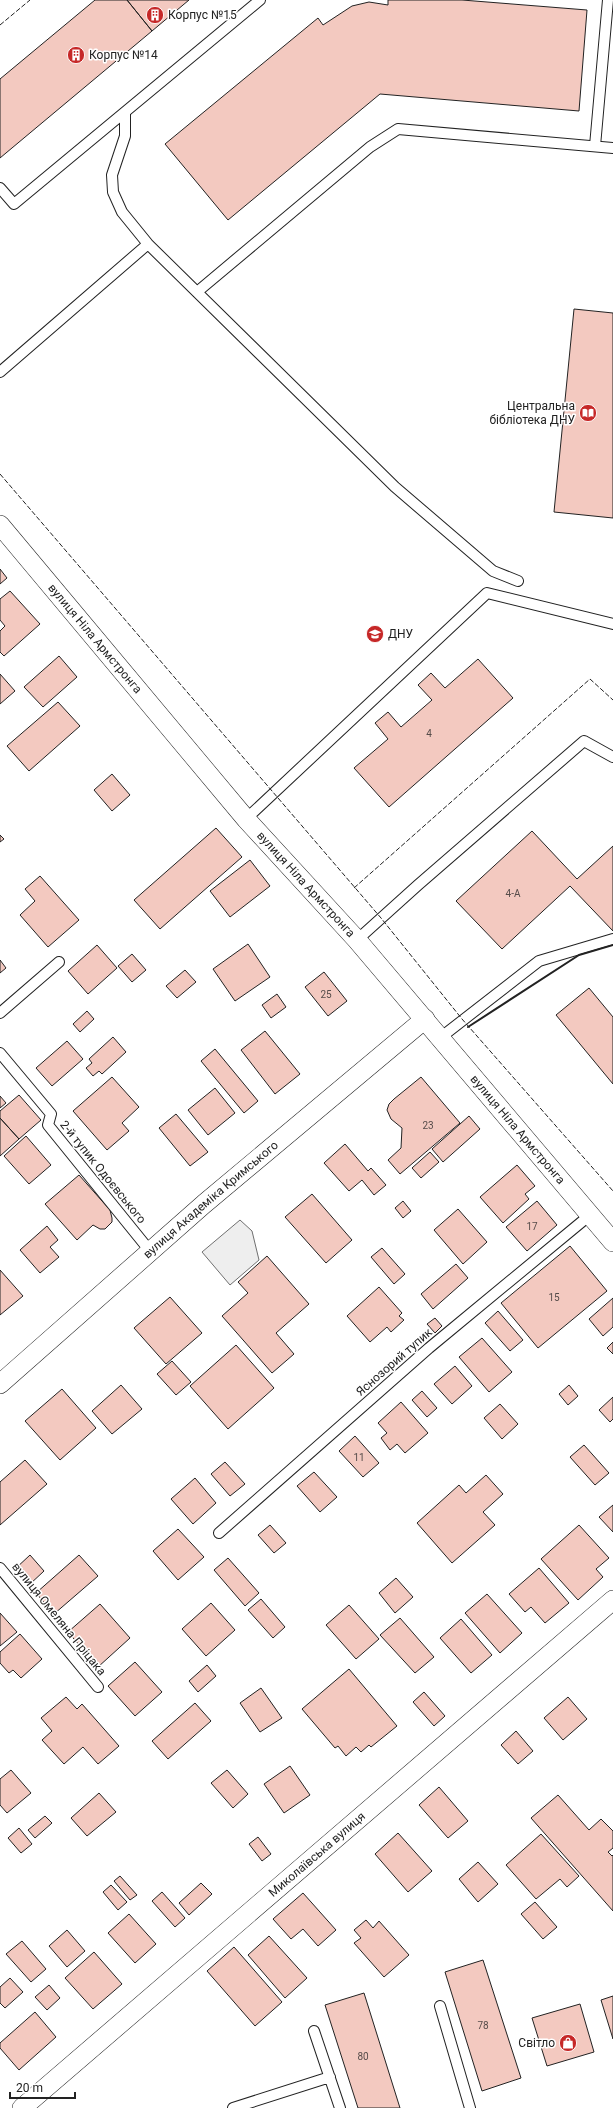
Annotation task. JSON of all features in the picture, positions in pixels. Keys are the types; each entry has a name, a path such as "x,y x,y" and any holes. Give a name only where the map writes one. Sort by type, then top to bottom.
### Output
{"street":[{"name":"вулиця Ніла Армстронга","path":"0,525 246,819 357,940 613,1242"},
{"name":"вулиця Академіка Кримського","path":"0,1384 150,1251 425,1019"},
{"name":"Миколаївська вулиця","path":"22,2108 613,1600"}],"lane":[{"path":"0,188 14,204 260,0"},
{"path":"595,146 608,0"},
{"path":"125,113 125,136 112,175 112,192 122,212 148,244 395,487 493,571 518,581"},
{"path":"197,292 370,146 398,129 613,148"},
{"path":"0,372 148,244"},
{"path":"246,819 487,593 613,624"},
{"path":"357,940 584,741 613,757"},
{"path":"440,1038 539,961 613,939"},
{"path":"0,1013 59,962"},
{"name":"2-й тупик Одоєвського","path":"0,1053 51,1114 48,1125 150,1251"},
{"name":"Яснозорий тупик","path":"219,1533 429,1348 590,1215"},
{"name":"вулиця Омеляна Пріцака","path":"0,1568 98,1687"},
{"path":"440,2006 470,2108"},
{"path":"314,2031 340,2108"},
{"path":"232,2108 330,2077"}],"shaded area":[{"path":"240,1220 252,1231 259,1260 230,1285 202,1252"}],"building":[{"name":"Корпус №14","path":"95,0 127,0 152,31 0,158 0,79"},
{"name":"Корпус №15","path":"127,0 189,0 152,31"},
{"path":"388,0 462,0 587,10 579,111 380,94 228,220 165,144 318,18 323,25 352,6 369,2 388,5"},
{"name":"Центральна бібліотека ДНУ","path":"574,309 613,313 613,518 554,512"},
{"path":"0,569 7,578 0,584"},
{"path":"10,591 40,624 4,656 0,652 0,631 5,626 0,620 0,599"},
{"path":"59,656 77,677 43,707 24,687"},
{"path":"478,659 513,698 389,807 354,768 388,739 375,723 388,712 401,727 432,700 418,685 431,673 445,688"},
{"path":"0,674 15,691 0,704"},
{"path":"58,702 80,726 29,771 7,746"},
{"path":"112,774 130,795 112,811 94,790"},
{"path":"216,828 242,857 160,929 134,900"},
{"path":"532,831 577,879 613,846 613,931 570,886 502,949 456,901"},
{"path":"0,835 4,839 0,842"},
{"path":"250,860 270,886 230,917 210,891"},
{"path":"40,876 79,920 48,947 20,915 35,901 25,889"},
{"path":"248,944 270,977 235,1001 213,969"},
{"path":"97,945 117,968 88,994 68,971"},
{"path":"132,954 146,970 132,982 118,966"},
{"path":"0,960 6,968 0,973"},
{"path":"185,970 196,982 177,998 166,986"},
{"path":"324,972 347,1001 328,1016 305,987"},
{"path":"589,988 613,1017 613,1084 556,1015"},
{"path":"277,994 286,1007 271,1018 262,1005"},
{"path":"87,1011 94,1019 80,1032 73,1024"},
{"path":"265,1031 300,1074 275,1094 241,1050"},
{"path":"113,1037 126,1052 102,1074 99,1071 93,1076 86,1068 92,1063 89,1059"},
{"path":"67,1041 83,1059 52,1086 36,1068"},
{"path":"215,1049 258,1101 244,1113 201,1061"},
{"path":"112,1077 139,1107 122,1123 129,1131 107,1150 73,1111"},
{"path":"421,1077 460,1123 400,1174 388,1160 401,1148 402,1128 391,1119 387,1110 389,1104 394,1099"},
{"path":"215,1088 235,1113 208,1135 188,1110"},
{"path":"19,1095 41,1120 19,1139 0,1118 0,1111"},
{"path":"0,1096 6,1103 0,1108"},
{"path":"176,1114 208,1152 190,1166 159,1128"},
{"path":"469,1116 480,1129 443,1162 432,1149"},
{"path":"0,1118 19,1139 0,1156"},
{"path":"26,1136 51,1165 29,1184 4,1156"},
{"path":"345,1144 368,1171 371,1168 386,1185 374,1195 362,1180 349,1191 324,1163"},
{"path":"430,1152 439,1162 421,1178 412,1168"},
{"path":"517,1165 535,1186 525,1194 529,1199 503,1223 480,1197"},
{"path":"79,1175 110,1210 112,1222 105,1229 100,1229 93,1225 77,1240 45,1204"},
{"path":"312,1194 352,1240 326,1263 285,1217"},
{"path":"403,1201 411,1211 403,1218 395,1208"},
{"path":"537,1201 557,1225 527,1251 506,1227"},
{"path":"458,1209 487,1242 463,1264 434,1230"},
{"path":"47,1226 58,1240 50,1247 59,1257 40,1273 20,1250"},
{"path":"570,1246 607,1291 538,1348 501,1303"},
{"path":"382,1248 405,1274 394,1284 371,1257"},
{"path":"267,1256 309,1304 276,1333 294,1354 272,1373 222,1316 248,1293 238,1282"},
{"path":"456,1264 468,1278 433,1309 421,1294"},
{"path":"0,1270 23,1296 0,1315"},
{"path":"379,1287 402,1313 399,1316 404,1320 391,1332 387,1327 370,1342 347,1316"},
{"path":"170,1297 202,1333 166,1364 134,1328"},
{"path":"613,1298 613,1327 603,1336 589,1319"},
{"path":"498,1311 523,1340 510,1351 485,1323"},
{"path":"435,1318 442,1326 435,1333 427,1324"},
{"path":"482,1338 512,1372 489,1392 459,1357"},
{"path":"613,1342 613,1354 607,1348"},
{"path":"236,1345 274,1388 228,1429 190,1386"},
{"path":"172,1361 191,1382 176,1395 157,1374"},
{"path":"455,1366 472,1386 452,1404 434,1384"},
{"path":"121,1385 142,1409 112,1434 92,1411"},
{"path":"569,1385 578,1396 568,1405 559,1394"},
{"path":"62,1389 96,1428 60,1460 25,1421"},
{"path":"422,1391 437,1408 427,1417 412,1400"},
{"path":"613,1397 613,1419 610,1422 599,1410"},
{"path":"401,1402 428,1433 405,1453 397,1444 390,1450 381,1438 387,1433 378,1423"},
{"path":"500,1404 518,1424 502,1439 484,1418"},
{"path":"355,1436 379,1463 363,1477 339,1451"},
{"path":"584,1445 609,1473 595,1485 570,1457"},
{"path":"25,1460 47,1484 0,1525 0,1482"},
{"path":"225,1462 245,1484 230,1496 211,1474"},
{"path":"314,1472 337,1497 320,1512 297,1486"},
{"path":"486,1475 503,1494 483,1512 495,1525 452,1563 417,1523 459,1485 466,1493"},
{"path":"195,1478 216,1503 193,1524 171,1499"},
{"path":"613,1505 613,1532 599,1517"},
{"path":"270,1525 286,1543 274,1553 258,1535"},
{"path":"579,1525 609,1558 596,1569 603,1577 578,1600 541,1559"},
{"path":"178,1529 204,1557 178,1580 153,1551"},
{"path":"30,1555 44,1571 29,1585 15,1569"},
{"path":"79,1555 98,1576 54,1614 36,1593"},
{"path":"228,1558 259,1593 245,1606 214,1570"},
{"path":"539,1568 569,1603 545,1623 531,1607 525,1612 509,1594"},
{"path":"396,1578 413,1597 395,1613 379,1593"},
{"path":"487,1594 522,1633 500,1653 465,1613"},
{"path":"261,1599 285,1627 273,1638 248,1610"},
{"path":"211,1603 235,1630 206,1656 182,1629"},
{"path":"100,1604 130,1638 98,1667 68,1632"},
{"path":"349,1605 379,1639 356,1659 326,1625"},
{"path":"0,1613 17,1632 0,1646"},
{"path":"400,1618 434,1657 415,1673 380,1635"},
{"path":"461,1619 492,1655 471,1673 440,1638"},
{"path":"20,1634 42,1659 21,1678 13,1670 9,1673 0,1663 0,1652"},
{"path":"135,1662 162,1692 135,1716 108,1686"},
{"path":"207,1665 216,1676 198,1692 189,1681"},
{"path":"349,1669 397,1726 371,1747 369,1745 361,1752 356,1747 346,1756 338,1746 335,1748 302,1709"},
{"path":"261,1688 282,1718 260,1732 240,1703"},
{"path":"424,1692 445,1716 434,1726 413,1702"},
{"path":"66,1697 77,1709 82,1704 119,1746 98,1764 83,1747 64,1764 42,1740 52,1731 41,1718"},
{"path":"568,1697 587,1719 563,1740 544,1718"},
{"path":"195,1703 211,1721 168,1759 152,1741"},
{"path":"516,1731 533,1751 518,1764 501,1745"},
{"path":"290,1766 310,1795 284,1813 264,1784"},
{"path":"11,1770 31,1793 7,1813 0,1805 0,1779"},
{"path":"227,1770 248,1794 233,1808 211,1783"},
{"path":"439,1787 468,1821 448,1838 419,1805"},
{"path":"99,1793 116,1812 87,1836 71,1818"},
{"path":"558,1795 589,1830 601,1819 613,1831 613,1848 608,1852 612,1856 613,1855 613,1911 531,1818"},
{"path":"45,1816 52,1823 35,1838 28,1830"},
{"path":"19,1828 32,1844 21,1853 8,1838"},
{"path":"398,1833 432,1871 408,1892 375,1854"},
{"path":"541,1834 579,1876 567,1887 560,1879 536,1899 506,1865"},
{"path":"258,1837 271,1854 262,1861 249,1844"},
{"path":"478,1862 498,1884 478,1902 459,1879"},
{"path":"120,1876 137,1895 130,1900 114,1881"},
{"path":"201,1883 212,1894 189,1915 179,1903"},
{"path":"111,1885 127,1902 118,1910 103,1892"},
{"path":"162,1892 185,1918 175,1927 152,1901"},
{"path":"303,1893 336,1930 318,1946 303,1929 291,1939 273,1919"},
{"path":"535,1902 557,1927 543,1939 521,1914"},
{"path":"129,1914 156,1944 135,1963 108,1933"},
{"path":"366,1920 373,1928 379,1921 409,1955 384,1977 354,1943 361,1938 354,1930"},
{"path":"67,1930 85,1951 67,1967 49,1946"},
{"path":"269,1936 307,1978 285,1998 248,1955"},
{"path":"22,1941 46,1969 31,1982 6,1954"},
{"path":"234,1947 282,2002 255,2026 207,1971"},
{"path":"94,1952 122,1984 93,2009 65,1978"},
{"path":"483,1960 521,2078 482,2091 445,1972"},
{"path":"10,1978 23,1992 5,2008 0,2003 0,1987"},
{"path":"49,1985 60,1998 47,2010 35,1997"},
{"path":"364,1993 400,2108 358,2108 325,2005"},
{"path":"613,1996 613,2039 601,2000"},
{"path":"580,2004 594,2052 547,2066 532,2018"},
{"path":"35,2012 56,2037 19,2070 0,2048 0,2043"}],"fence":[{"path":"0,25 30,0"},
{"path":"0,474 381,918 462,1019 613,1191"},
{"path":"354,888 590,679 613,700"}],"wall":[{"path":"468,1027 579,955 613,945"}],"place":[{"name":"Корпус №15","path":"155,15"},
{"name":"Корпус №14","path":"76,55"},
{"name":"Центральна бібліотека ДНУ","path":"588,413"},
{"name":"ДНУ","path":"375,634"},
{"name":"Свiтло","path":"568,2043"}]}
